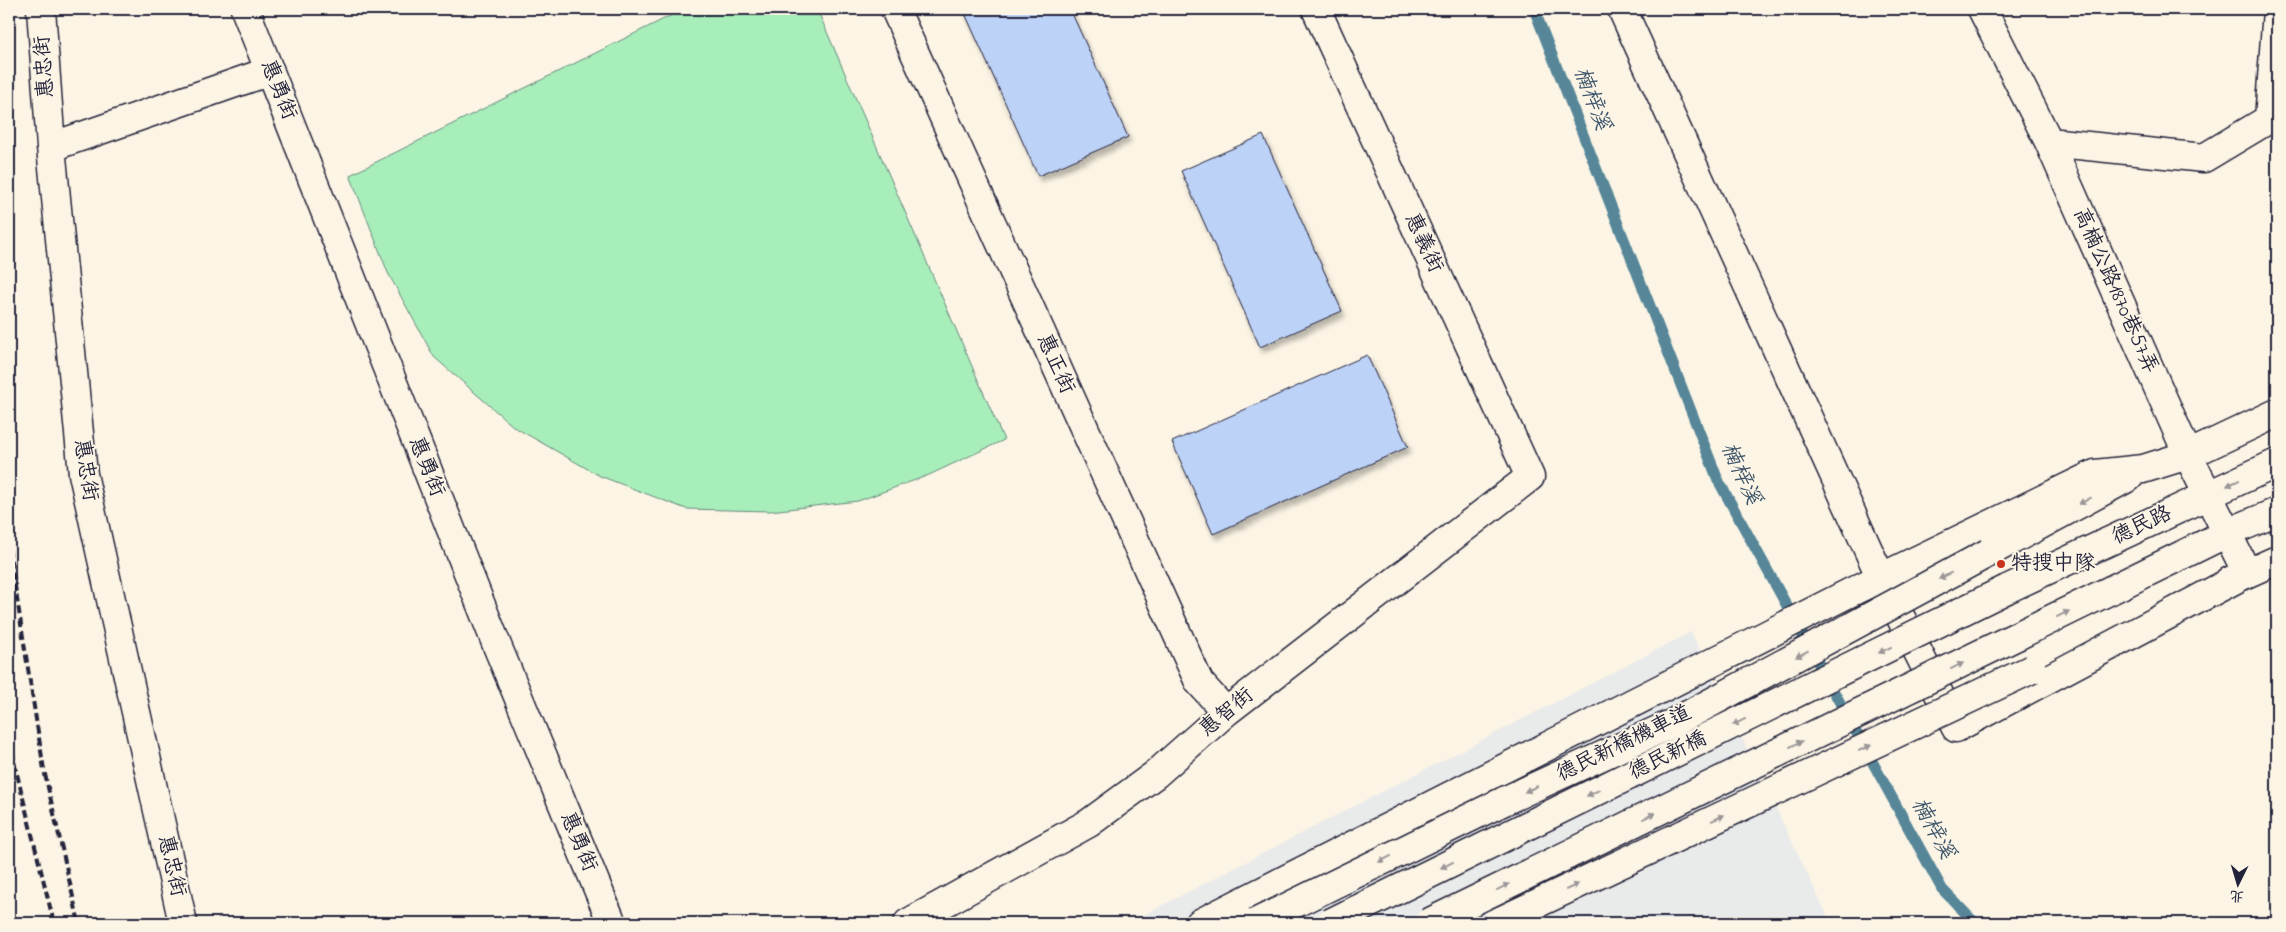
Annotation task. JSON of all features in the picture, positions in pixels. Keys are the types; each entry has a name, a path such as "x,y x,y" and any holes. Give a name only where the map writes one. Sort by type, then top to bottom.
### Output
{"street":[{"name":"惠忠街","path":"41,9 51,147 83,474 183,923"},
{"name":"惠勇街","path":"245,9 498,648 612,923"},
{"name":"惠正街","path":"895,9 1199,682 1226,712"},
{"name":"惠義街","path":"1316,9 1530,477"},
{"path":"1622,9 1881,578 1956,728 2247,573"},
{"name":"高楠公路1870巷57弄","path":"1982,9 2049,142 2188,456 2247,573"},
{"path":"2049,142 2204,158 2269,119 2277,10"},
{"path":"51,147 270,71"},
{"path":"1200,923 1849,593 2095,474 2143,469 2188,456 2277,413"},
{"name":"德民路","path":"2007,589 2277,463"},
{"name":"德民新橋機車道","path":"1255,923 1504,801 1673,723 2143,469"},
{"name":"惠智街","path":"908,923 1089,823 1156,774 1226,712 1530,477"},
{"name":"德民路","path":"1428,923 2228,533 2277,512"},
{"path":"1496,923 2032,669 2277,560"},
{"name":"德民新橋","path":"1330,923 2007,589"}],"shaded area":[{"path":"1691,632 1831,923 1128,923"}],"green space":[{"path":"684,9 817,9 1004,440 929,475 858,501 770,511 686,509 600,476 514,427 434,357 388,273 350,175"}],"building":[{"path":"963,9 1070,9 1128,137 1038,176"},
{"path":"1263,135 1342,311 1260,347 1181,171"},
{"path":"1367,355 1408,447 1213,534 1172,442"}],"waterway":[{"name":"楠梓溪","path":"1534,9 1718,480 1942,889 1975,923"}],"railway":[{"path":"9,548 44,770 79,923"},
{"path":"9,727 15,766 54,923"}],"place":[{"name":"特搜中隊","path":"2001,564"}]}
